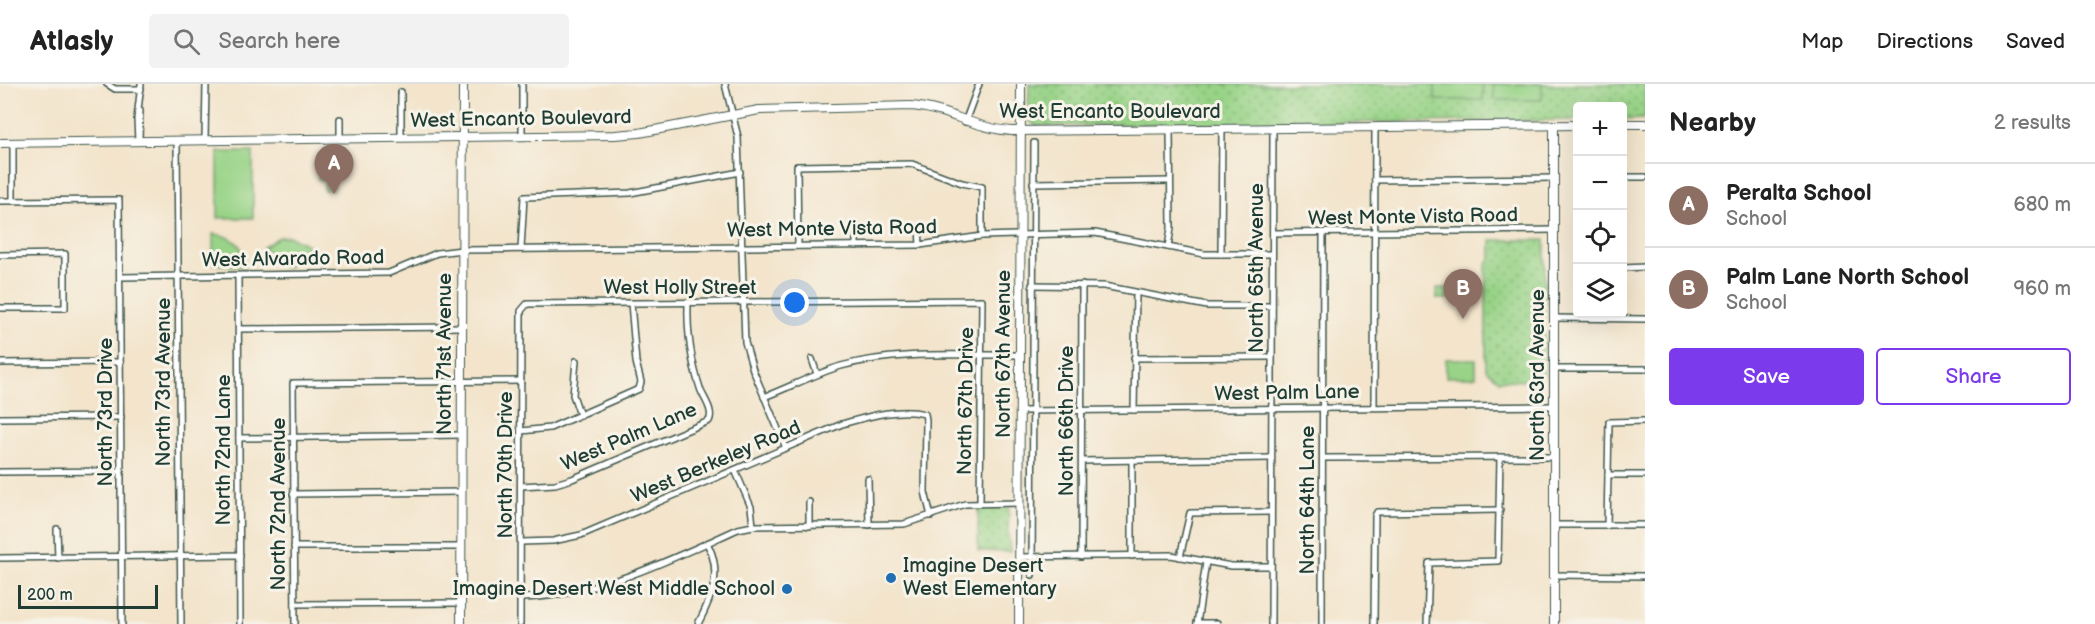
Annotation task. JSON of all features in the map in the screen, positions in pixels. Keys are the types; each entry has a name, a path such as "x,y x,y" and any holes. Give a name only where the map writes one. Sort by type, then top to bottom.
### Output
{"street":[{"path":"205,140 206,84"},
{"name":"North 71st Avenue","path":"461,624 464,84"},
{"path":"522,84 522,136"},
{"path":"725,84 734,114 740,172 745,342 764,397 786,448"},
{"path":"965,122 979,84"},
{"name":"North 67th Avenue","path":"1019,624 1021,84"},
{"path":"109,86 141,87 137,119 138,141"},
{"path":"401,92 401,138"},
{"name":"West Encanto Boulevard","path":"0,142 639,133 734,114 782,108 910,106 930,109 965,122 998,130 1573,125"},
{"path":"340,119 340,139"},
{"path":"1627,124 1645,124"},
{"name":"North 63rd Avenue","path":"1554,125 1554,624"},
{"path":"1374,127 1374,407"},
{"name":"North 65th Avenue","path":"1271,624 1273,128"},
{"path":"1168,247 1171,228 1170,129"},
{"path":"1221,254 1222,129"},
{"name":"North 73rd Avenue","path":"177,141 181,624"},
{"path":"0,201 13,201 13,142"},
{"name":"North 67th Avenue","path":"1032,575 1034,143"},
{"path":"798,246 797,166 912,164 962,183 982,187 982,236"},
{"path":"521,249 524,197 630,193 740,172"},
{"path":"1627,177 1645,177"},
{"path":"1375,180 1554,178"},
{"path":"1033,183 1170,181"},
{"name":"North 73rd Drive","path":"13,201 119,200 122,624"},
{"path":"856,226 856,246"},
{"path":"919,228 920,245"},
{"name":"West Monte Vista Road","path":"1273,233 1554,230"},
{"name":"North 64th Lane","path":"1322,624 1323,233"},
{"name":"West Monte Vista Road","path":"462,250 920,245 982,236 1104,234 1204,254 1272,254"},
{"name":"West Alvarado Road","path":"120,277 389,273 438,252 462,250"},
{"path":"0,255 65,254 65,308 0,308"},
{"path":"1627,268 1645,267"},
{"name":"North 72nd Lane","path":"238,276 240,624"},
{"path":"1032,285 1104,286 1207,306 1272,306"},
{"name":"North 66th Drive","path":"1082,285 1082,557"},
{"path":"1134,410 1136,293"},
{"name":"West Holly Street","path":"523,306 982,300"},
{"name":"North 67th Drive","path":"980,503 982,300"},
{"path":"521,431 550,428 635,392 641,387 633,340 632,303"},
{"name":"West Palm Lane","path":"521,486 555,484 572,478 706,423 711,418 693,358 688,303"},
{"name":"North 70th Drive","path":"520,624 523,306"},
{"path":"1553,318 1573,317"},
{"path":"1627,318 1645,319"},
{"path":"238,330 462,327"},
{"path":"764,397 817,374 843,366 895,357 1020,355"},
{"path":"1134,358 1272,357"},
{"path":"812,359 817,374"},
{"path":"576,361 573,395 580,415"},
{"path":"0,363 120,362"},
{"path":"1554,369 1645,369"},
{"path":"462,382 521,381"},
{"name":"North 72nd Avenue","path":"295,624 293,383 462,382"},
{"name":"West Palm Lane","path":"1020,411 1554,406"},
{"name":"West Berkeley Road","path":"521,542 553,541 581,535 859,419 903,412 924,414 925,492 931,516"},
{"path":"0,418 121,417"},
{"path":"1607,526 1609,422 1645,421"},
{"path":"239,438 462,435"},
{"path":"1427,624 1429,563 1498,561 1500,457"},
{"path":"1324,458 1555,457"},
{"path":"1082,461 1271,458"},
{"path":"1132,460 1132,556"},
{"path":"735,470 751,507 753,526"},
{"path":"0,472 121,471"},
{"path":"1608,475 1645,475"},
{"path":"868,479 869,525"},
{"path":"293,494 462,492"},
{"path":"809,502 809,526"},
{"path":"520,598 567,595 600,587 738,529 753,526 904,524 959,505 1020,503"},
{"path":"1374,624 1375,516 1377,512 1500,510"},
{"path":"1180,557 1190,513 1271,512"},
{"path":"1554,525 1645,525"},
{"path":"57,529 57,558"},
{"path":"698,624 715,585 715,565 707,543"},
{"path":"294,547 461,547"},
{"path":"0,558 240,555"},
{"path":"1019,557 1180,557 1231,566 1271,566"},
{"path":"1206,562 1197,623 1217,623"},
{"path":"1554,574 1645,576"},
{"path":"295,604 461,603"}],"green space":[{"path":"1029,84 1645,84 1645,119 1627,120 1627,102 1573,102 1573,120 1035,126 1028,120"},
{"path":"1435,84 1483,84 1483,100 1435,100"},
{"path":"1494,84 1542,84 1542,100 1494,100"},
{"path":"218,152 253,152 253,218 218,218"},
{"path":"326,161 337,161 333,190 324,190 325,180 318,179 318,170 326,169"},
{"path":"213,234 227,237 237,243 243,253 245,267 213,264"},
{"path":"289,236 308,245 288,267 284,267 263,247 279,237"},
{"path":"1491,240 1545,240 1544,375 1537,381 1499,380 1486,369 1486,265 1491,257"},
{"path":"1452,286 1469,286 1468,303 1463,303 1462,298 1437,299 1437,288 1452,288"},
{"path":"1446,359 1476,359 1476,377 1446,377"},
{"path":"978,507 1009,508 1010,552 978,551"}],"place":[{"name":"Peralta School","path":"334,194"},
{"name":"Palm Lane North School","path":"1463,319"},
{"name":"Imagine Desert West Elementary","path":"891,578"},
{"name":"Imagine Desert West Middle School","path":"787,589"}]}
